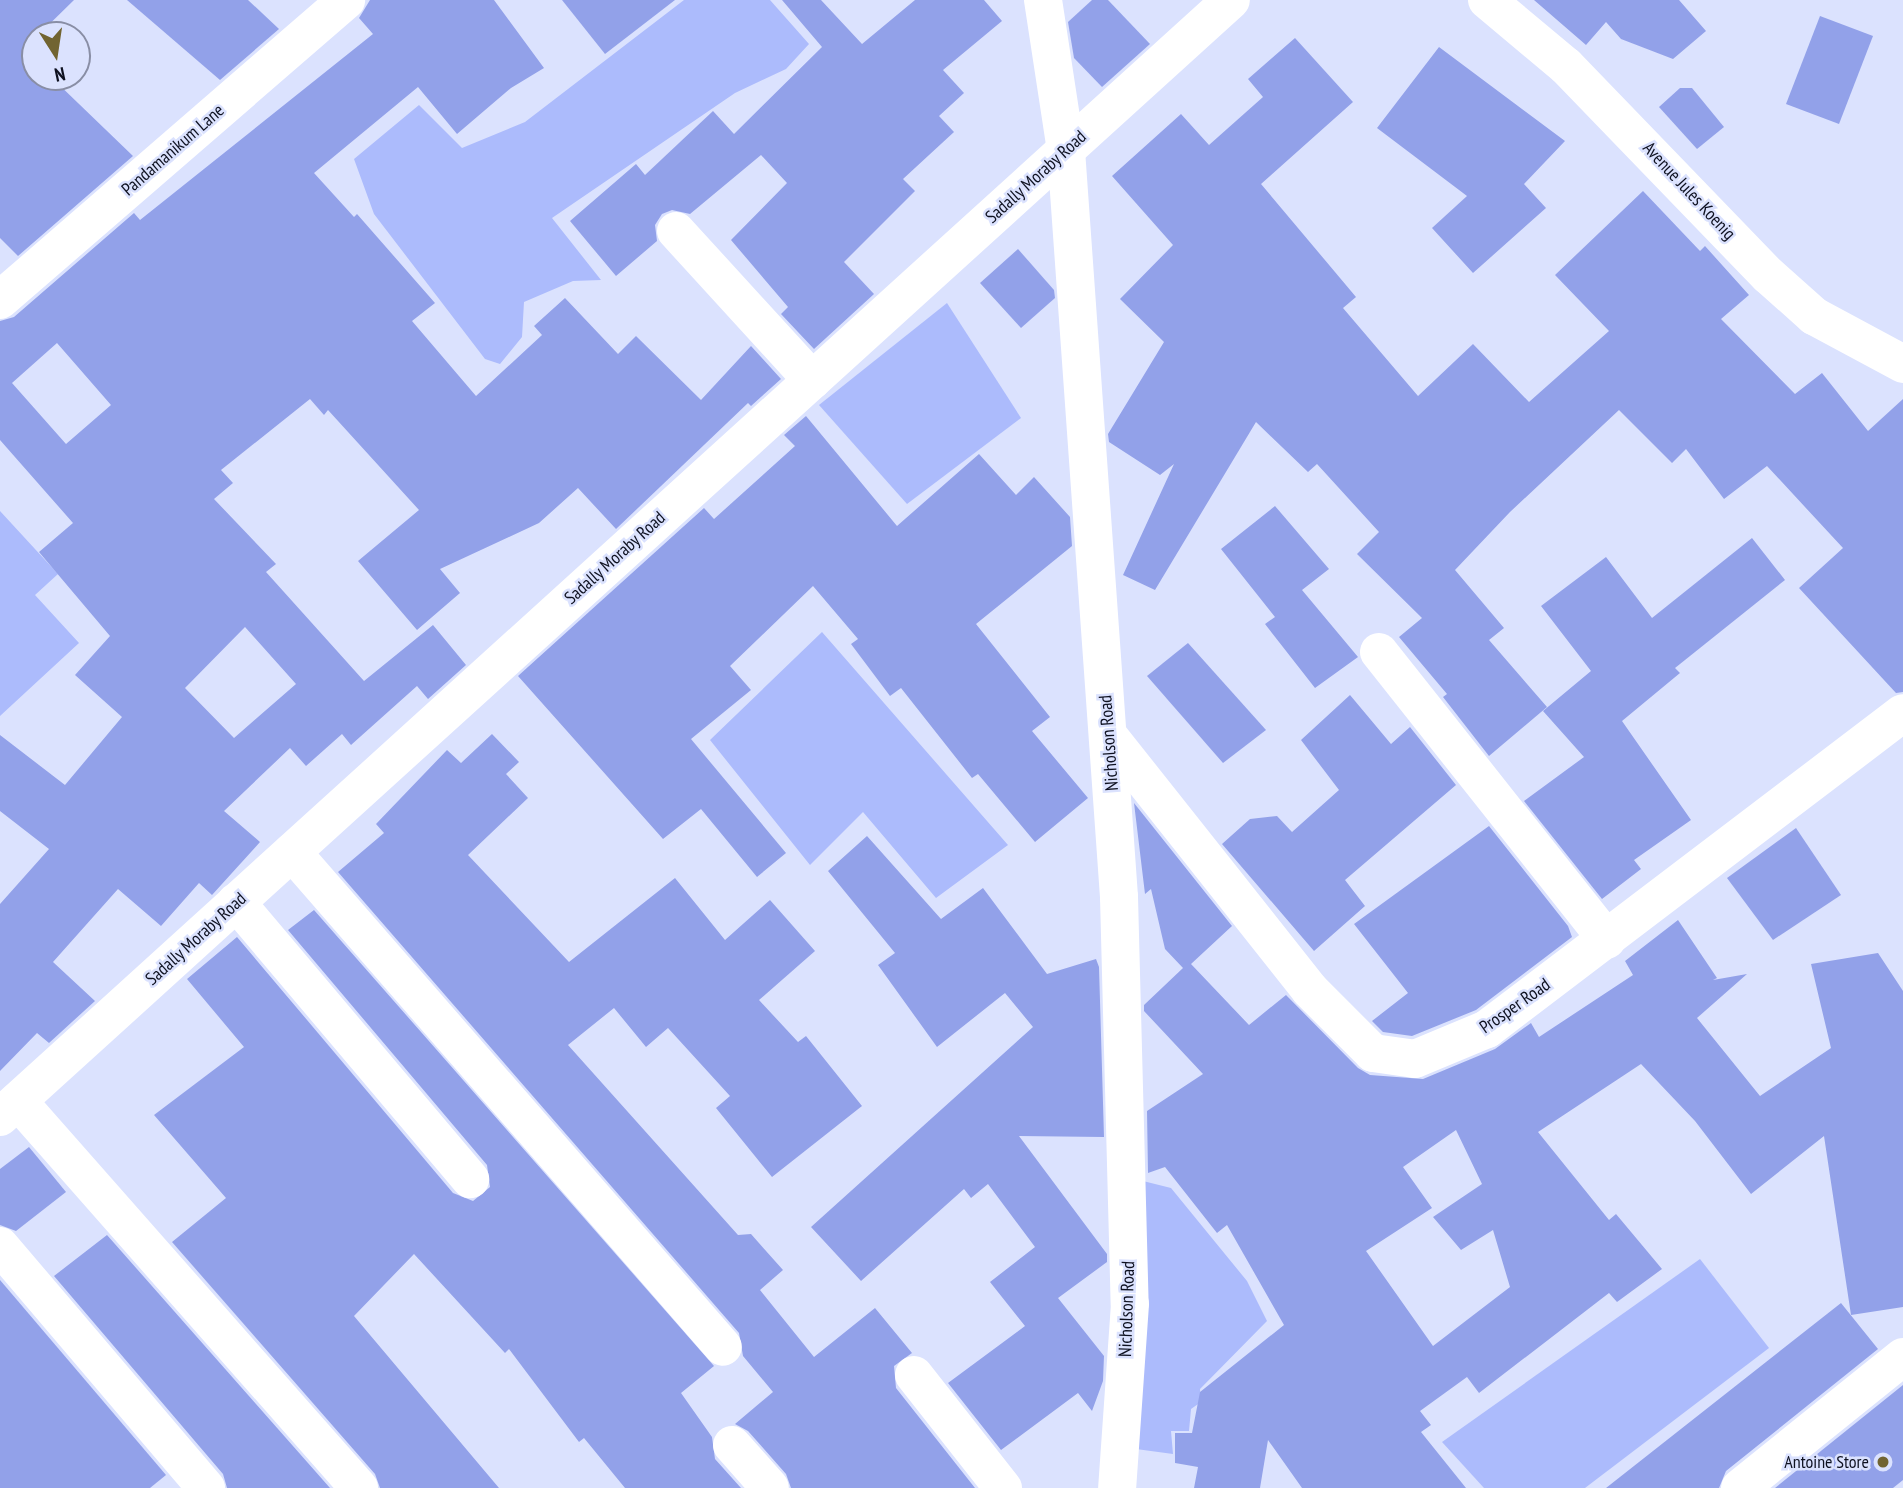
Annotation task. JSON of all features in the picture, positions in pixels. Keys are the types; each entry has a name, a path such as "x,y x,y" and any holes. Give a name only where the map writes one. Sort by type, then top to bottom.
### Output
{"street":[{"name":"Pandamanikum Lane","path":"0,300 346,0"},
{"name":"Nicholson Road","path":"1043,0 1066,150 1119,897 1130,1304 1117,1488"},
{"name":"Sadally Moraby Road","path":"9,1109 1231,0"},
{"name":"Avenue Jules Koenig","path":"1487,0 1566,66 1768,275 1814,316 1903,364"},
{"path":"676,230 812,380"},
{"path":"1379,652 1607,940"},
{"name":"Prosper Road","path":"1108,735 1310,990 1373,1053 1415,1059 1487,1029 1903,713"},
{"path":"292,852 723,1347"},
{"path":"236,902 470,1180"},
{"path":"9,1109 359,1488"},
{"path":"0,1246 206,1488"},
{"path":"1740,1488 1903,1357"},
{"path":"914,1375 1003,1488"},
{"path":"732,1445 770,1488"}],"shaded area":[{"path":"684,0 770,0 809,44 786,69 735,93 552,218 601,280 573,281 524,302 522,337 500,364 485,359 374,214 354,159 419,105 462,148 525,122"},
{"path":"947,303 1021,418 907,504 819,405"},
{"path":"0,511 58,574 35,595 79,643 0,716"},
{"path":"822,632 1008,845 936,898 863,812 810,865 710,740"},
{"path":"1135,1179 1171,1188 1247,1281 1267,1321 1200,1389 1201,1402 1191,1409 1189,1431 1171,1431 1173,1454 1136,1449"},
{"path":"1700,1259 1769,1348 1585,1488 1484,1488 1442,1442"}],"building":[{"path":"0,0 74,0 53,21 21,21 21,91 66,91 133,156 18,256 0,238"},
{"path":"127,0 248,0 279,29 220,80"},
{"path":"370,0 494,0 544,68 511,88 457,134 418,87 314,173 354,217 357,214 435,303 412,321 476,396 542,335 534,326 565,298 618,354 636,336 701,400 751,346 781,379 751,406 748,403 616,529 578,488 539,523 440,569 460,593 417,630 358,561 419,510 328,410 324,415 310,399 221,470 233,483 214,499 276,564 266,572 364,681 433,625 466,665 428,699 417,686 351,745 342,734 306,766 290,748 224,811 260,842 212,895 199,883 161,926 118,889 53,962 95,1001 49,1043 37,1033 0,1071 0,904 49,849 0,811 0,735 65,785 122,717 75,675 110,636 39,552 73,523 0,440 0,321 14,317 134,213 140,220 373,34 359,18","holes":["57,343 111,405 66,444 12,383","245,627 296,684 234,738 185,688"]},
{"path":"562,0 675,0 605,54"},
{"path":"782,0 821,0 862,44 915,0 984,0 1002,21 943,70 964,93 939,116 954,132 903,179 915,191 844,262 874,294 814,349 781,314 788,307 731,240 787,183 761,155 690,214 672,210 662,214 655,225 657,241 616,276 570,221 636,164 645,175 713,111 734,134 822,47"},
{"path":"1092,0 1108,0 1150,44 1102,87 1074,58 1068,22"},
{"path":"1534,0 1679,0 1706,31 1673,59 1621,39 1606,22 1586,45"},
{"path":"1820,16 1873,36 1839,124 1786,104"},
{"path":"1295,38 1353,102 1261,184 1356,297 1343,308 1418,396 1473,344 1529,402 1609,331 1555,275 1643,191 1700,251 1705,246 1749,295 1721,319 1795,394 1822,373 1868,431 1903,399 1903,692 1896,693 1799,588 1843,548 1767,466 1724,499 1686,449 1672,463 1619,410 1510,512 1455,570 1504,628 1489,640 1547,707 1489,756 1443,697 1447,694 1399,637 1422,618 1357,554 1379,532 1317,464 1308,472 1256,422 1155,590 1123,575 1174,464 1160,475 1109,442 1108,434 1164,342 1120,299 1173,245 1112,176 1181,114 1209,145 1263,97 1248,79"},
{"path":"1439,47 1565,141 1524,184 1546,208 1473,273 1432,228 1467,196 1377,128"},
{"path":"1680,88 1692,88 1724,127 1697,149 1659,107"},
{"path":"1018,249 1054,290 1055,298 1021,328 980,283"},
{"path":"806,416 897,526 979,454 1016,495 1034,477 1070,517 1072,546 976,624 1050,717 1032,731 1088,798 1035,842 978,774 972,778 901,688 890,696 851,644 858,639 813,586 730,666 751,690 691,739 786,853 757,877 701,809 663,839 518,676 704,508 714,519 795,446 784,435"},
{"path":"1275,506 1329,569 1302,590 1358,657 1315,688 1265,624 1275,617 1221,549"},
{"path":"1752,538 1785,580 1675,668 1680,673 1622,721 1691,820 1634,860 1641,869 1602,899 1524,801 1584,757 1543,711 1591,671 1541,606 1606,557 1652,618"},
{"path":"1188,643 1266,730 1223,763 1147,676"},
{"path":"1350,695 1391,744 1410,727 1456,785 1345,880 1365,906 1314,951 1222,844 1250,819 1277,816 1292,832 1339,790 1301,740"},
{"path":"492,734 519,762 506,774 528,798 468,855 569,962 675,878 725,940 770,900 815,951 759,1000 798,1042 806,1036 862,1106 772,1177 716,1108 730,1096 668,1028 646,1047 614,1008 568,1045 738,1235 751,1234 783,1270 760,1290 814,1357 875,1308 912,1353 894,1366 896,1388 975,1488 791,1488 786,1474 748,1431 735,1424 773,1392 743,1356 739,1333 338,872 384,833 376,824 447,750 461,763"},
{"path":"1134,803 1232,926 1191,964 1249,1025 1286,995 1358,1068 1370,1075 1423,1079 1495,1049 1531,1023 1539,1037 1633,975 1625,961 1678,920 1717,978 1713,980 1747,974 1697,1018 1760,1096 1831,1048 1811,964 1878,953 1903,991 1903,1307 1851,1315 1824,1136 1751,1194 1695,1121 1641,1064 1538,1132 1609,1220 1616,1214 1662,1269 1617,1302 1609,1293 1479,1393 1467,1377 1420,1411 1431,1425 1421,1432 1466,1488 1302,1488 1268,1440 1260,1488 1194,1488 1198,1467 1175,1463 1175,1433 1192,1433 1200,1392 1284,1325 1227,1225 1217,1233 1165,1167 1148,1173 1147,1111 1203,1074 1144,1011 1144,1005 1183,968 1165,949 1151,889 1145,894","holes":["1456,1130 1482,1184 1433,1217 1461,1250 1493,1230 1510,1287 1433,1346 1366,1251 1432,1208 1403,1167"]},
{"path":"1489,826 1568,926 1572,937 1476,1010 1412,1036 1383,1032 1372,1021 1408,993 1354,924"},
{"path":"1796,828 1841,895 1773,940 1727,878"},
{"path":"867,836 941,919 983,888 1047,974 1096,959 1099,967 1104,1137 1019,1136 1107,1254 1107,1262 1058,1298 1104,1356 1103,1381 1092,1411 1078,1393 1001,1450 948,1383 1025,1326 990,1282 1035,1247 988,1184 971,1198 964,1189 861,1281 811,1227 1033,1027 1005,993 937,1047 878,965 895,953 828,871"},
{"path":"314,910 714,1366 681,1393 712,1437 715,1459 741,1488 625,1488 584,1438 579,1442 509,1349 505,1353 414,1254 354,1316 499,1488 380,1488 375,1474 172,1242 226,1198 154,1115 244,1047 187,979 237,937 453,1193 473,1201 490,1187 487,1165 288,930"},
{"path":"29,1147 66,1192 16,1231 0,1225 0,1169"},
{"path":"107,1235 330,1488 227,1488 223,1474 54,1276"},
{"path":"0,1280 166,1475 150,1488 0,1488"},
{"path":"1841,1303 1878,1349 1726,1471 1719,1488 1606,1488"},
{"path":"1903,1385 1903,1480 1893,1488 1775,1488"}],"place":[{"name":"Antoine Store","path":"1883,1462"}]}
